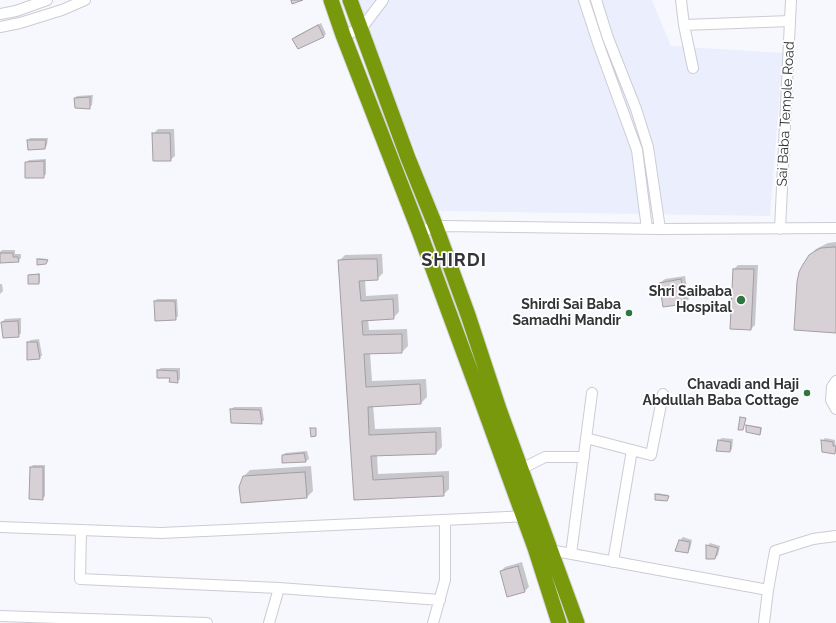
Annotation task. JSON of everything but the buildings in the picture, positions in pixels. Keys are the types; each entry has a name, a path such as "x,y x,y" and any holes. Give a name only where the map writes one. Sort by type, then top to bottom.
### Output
{"highway":[{"path":"331,0 343,35 420,231 534,548 559,623"},
{"path":"350,0 408,158 436,227 468,314 499,409 577,623"}],"street":[{"path":"0,14 16,11 48,0"},
{"path":"0,27 20,23 62,10 85,0"},
{"path":"343,35 361,29 383,0"},
{"path":"584,0 637,150 647,229"},
{"path":"596,0 608,38 636,109 648,147 660,230"},
{"path":"681,0 684,25 693,68"},
{"name":"Sai Baba Temple Road","path":"780,229 791,0"},
{"path":"684,25 790,21"},
{"path":"420,231 443,226 660,230 836,228"},
{"path":"836,381 832,387 831,400 836,409"},
{"path":"571,554 592,393"},
{"path":"586,438 651,455 664,394"},
{"path":"613,562 632,450"},
{"path":"522,469 545,457 584,457"},
{"path":"0,527 161,533 538,515"},
{"path":"433,623 445,580 445,520"},
{"path":"81,530 80,579 279,588 440,600"},
{"path":"764,623 775,551 813,539 836,536"},
{"path":"550,550 768,590"},
{"path":"269,623 279,588"},
{"path":"0,616 207,623"}],"shaded area":[{"path":"357,0 652,0 671,46 783,53 770,216 438,211"}],"place":[{"name":"Shri Saibaba Hospital","path":"741,300"},
{"name":"Shirdi Sai Baba Samadhi Mandir","path":"629,313"},
{"name":"Chavadi and Haji Abdullah Baba Cottage","path":"807,393"}],"district":[{"name":"SHIRDI","path":"454,261"}]}
